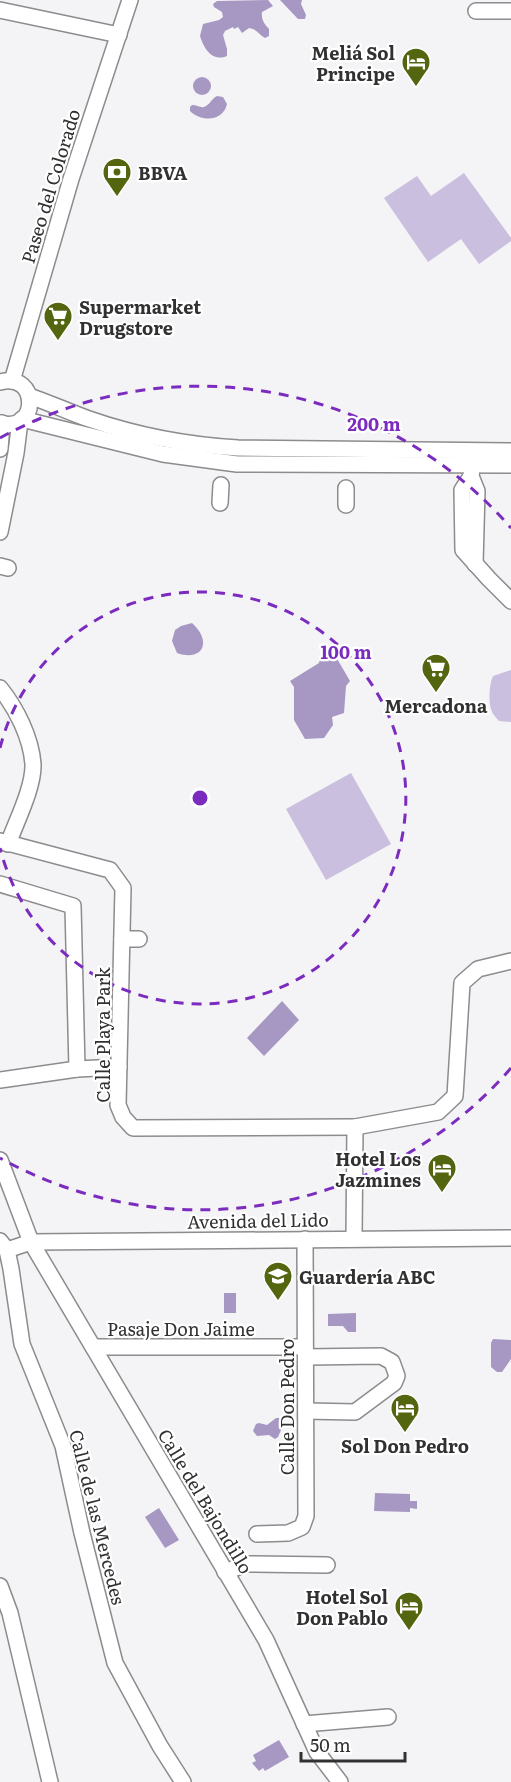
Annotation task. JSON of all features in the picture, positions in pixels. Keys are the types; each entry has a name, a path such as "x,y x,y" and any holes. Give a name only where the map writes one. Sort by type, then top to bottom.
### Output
{"street":[{"name":"Paseo del Colorado","path":"6,382 129,1"},
{"path":"0,10 119,35"},
{"path":"476,10 511,11"},
{"path":"0,532 21,420 30,407 29,396 21,385 6,382"},
{"path":"29,396 124,430 203,446 511,451"},
{"path":"0,449 1,423 13,424 21,420 163,454 228,463 472,470 511,465"},
{"path":"472,470 470,491 475,564 511,601"},
{"path":"220,503 221,485"},
{"path":"346,488 346,505"},
{"path":"0,688 24,715 33,765 28,794 4,843"},
{"name":"Calle Playa Park","path":"4,843 110,870 123,888 119,1067 124,1099 118,1105 123,1117 133,1128 355,1127"},
{"path":"0,884 73,906 77,1070"},
{"path":"122,939 139,939"},
{"path":"354,1239 355,1127 438,1112 455,1096 462,983 478,969 511,961"},
{"path":"0,1080 119,1067"},
{"name":"Calle del Bajondillo","path":"0,1160 31,1242 266,1640 317,1752 340,1782"},
{"name":"Avenida del Lido","path":"3,1245 31,1242 511,1238"},
{"name":"Calle Don Pedro","path":"257,1534 288,1533 302,1527 306,1516 305,1239"},
{"name":"Calle de las Mercedes","path":"3,1245 11,1269 22,1344 63,1446 82,1533 115,1662 160,1746 183,1782"},
{"name":"Pasaje Don Jaime","path":"93,1347 305,1352 381,1356 392,1362 397,1376 394,1383 355,1412 306,1411"},
{"path":"225,1572 246,1564 327,1565"},
{"path":"0,1586 5,1614 50,1782"},
{"path":"304,1724 388,1717"}],"shaded area":[{"path":"268,0 273,6 262,12 262,15 269,29 269,36 265,38 249,28 242,33 238,27 234,29 233,27 225,31 223,35 227,56 213,56 206,50 200,36 203,24 223,17 222,12 214,7 213,4 217,1"},
{"path":"280,0 302,0 305,19 298,19"},
{"path":"202,77 208,80 211,86 208,92 202,95 196,92 193,86 196,80"},
{"path":"217,96 223,97 227,104 225,110 216,117 200,117 190,111 192,105 204,107"},
{"path":"464,173 511,241 479,264 461,239 428,262 384,198 417,176 431,196"},
{"path":"192,623 202,637 202,648 193,655 177,653 172,641 175,630"},
{"path":"336,657 350,681 346,686 344,713 332,717 333,725 324,738 305,739 294,720 294,687 290,681 319,663 320,658"},
{"path":"511,670 511,722 499,721 491,708 491,684 493,676"},
{"path":"351,773 391,844 326,880 286,809"},
{"path":"282,1001 299,1020 264,1056 247,1038"},
{"path":"224,1293 236,1293 236,1313 224,1313"},
{"path":"356,1313 356,1332 348,1332 343,1326 328,1326 328,1314"},
{"path":"493,1339 511,1340 511,1359 502,1372 497,1372 491,1367"},
{"path":"276,1418 281,1418 284,1423 275,1439 269,1435 257,1436 253,1431 256,1424 267,1425"},
{"path":"375,1493 410,1494 410,1501 417,1501 417,1509 410,1508 410,1512 374,1511"},
{"path":"159,1508 179,1540 165,1548 145,1517"},
{"path":"279,1740 289,1757 265,1771 263,1768 259,1771 252,1763 256,1761 253,1755"}],"place":[{"name":"Meliá Sol Principe","path":"416,88"},
{"name":"BBVA","path":"117,198"},
{"name":"Supermarket Drugstore","path":"58,342"},
{"name":"Mercadona","path":"436,694"},
{"name":"Hotel Los Jazmines","path":"442,1194"},
{"name":"Guardería ABC","path":"278,1302"},
{"name":"Sol Don Pedro","path":"405,1434"},
{"name":"Hotel Sol Don Pablo","path":"409,1632"}]}
